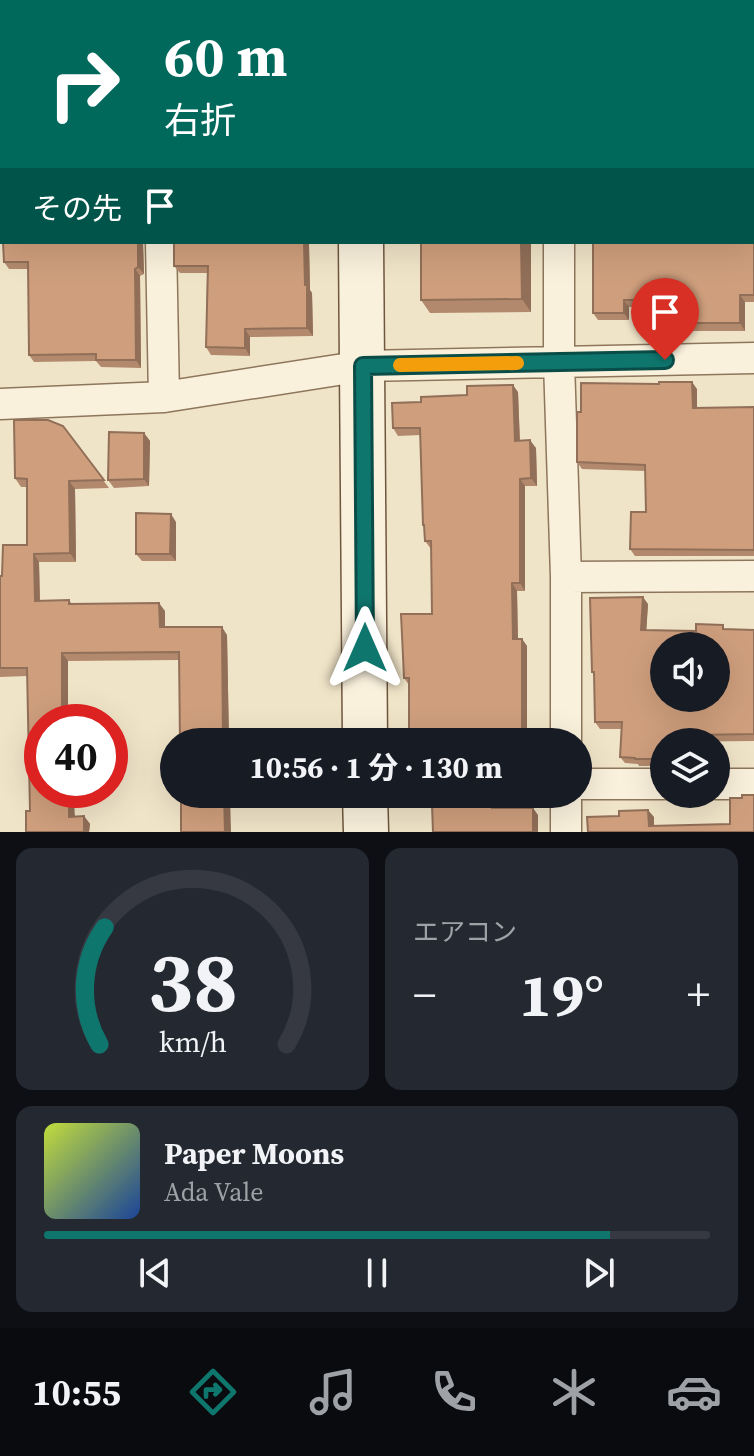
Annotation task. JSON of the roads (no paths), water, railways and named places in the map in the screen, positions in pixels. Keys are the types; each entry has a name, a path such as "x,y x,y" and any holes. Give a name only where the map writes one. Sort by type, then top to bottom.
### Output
{"street":[{"path":"161,244 164,397"},
{"path":"361,244 365,728"},
{"path":"559,244 566,728"},
{"path":"0,404 164,397 363,366 754,358"},
{"path":"566,577 754,576"},
{"path":"592,784 650,784"},
{"path":"730,784 754,784"},
{"path":"365,808 366,832"},
{"path":"566,808 566,832"}]}
